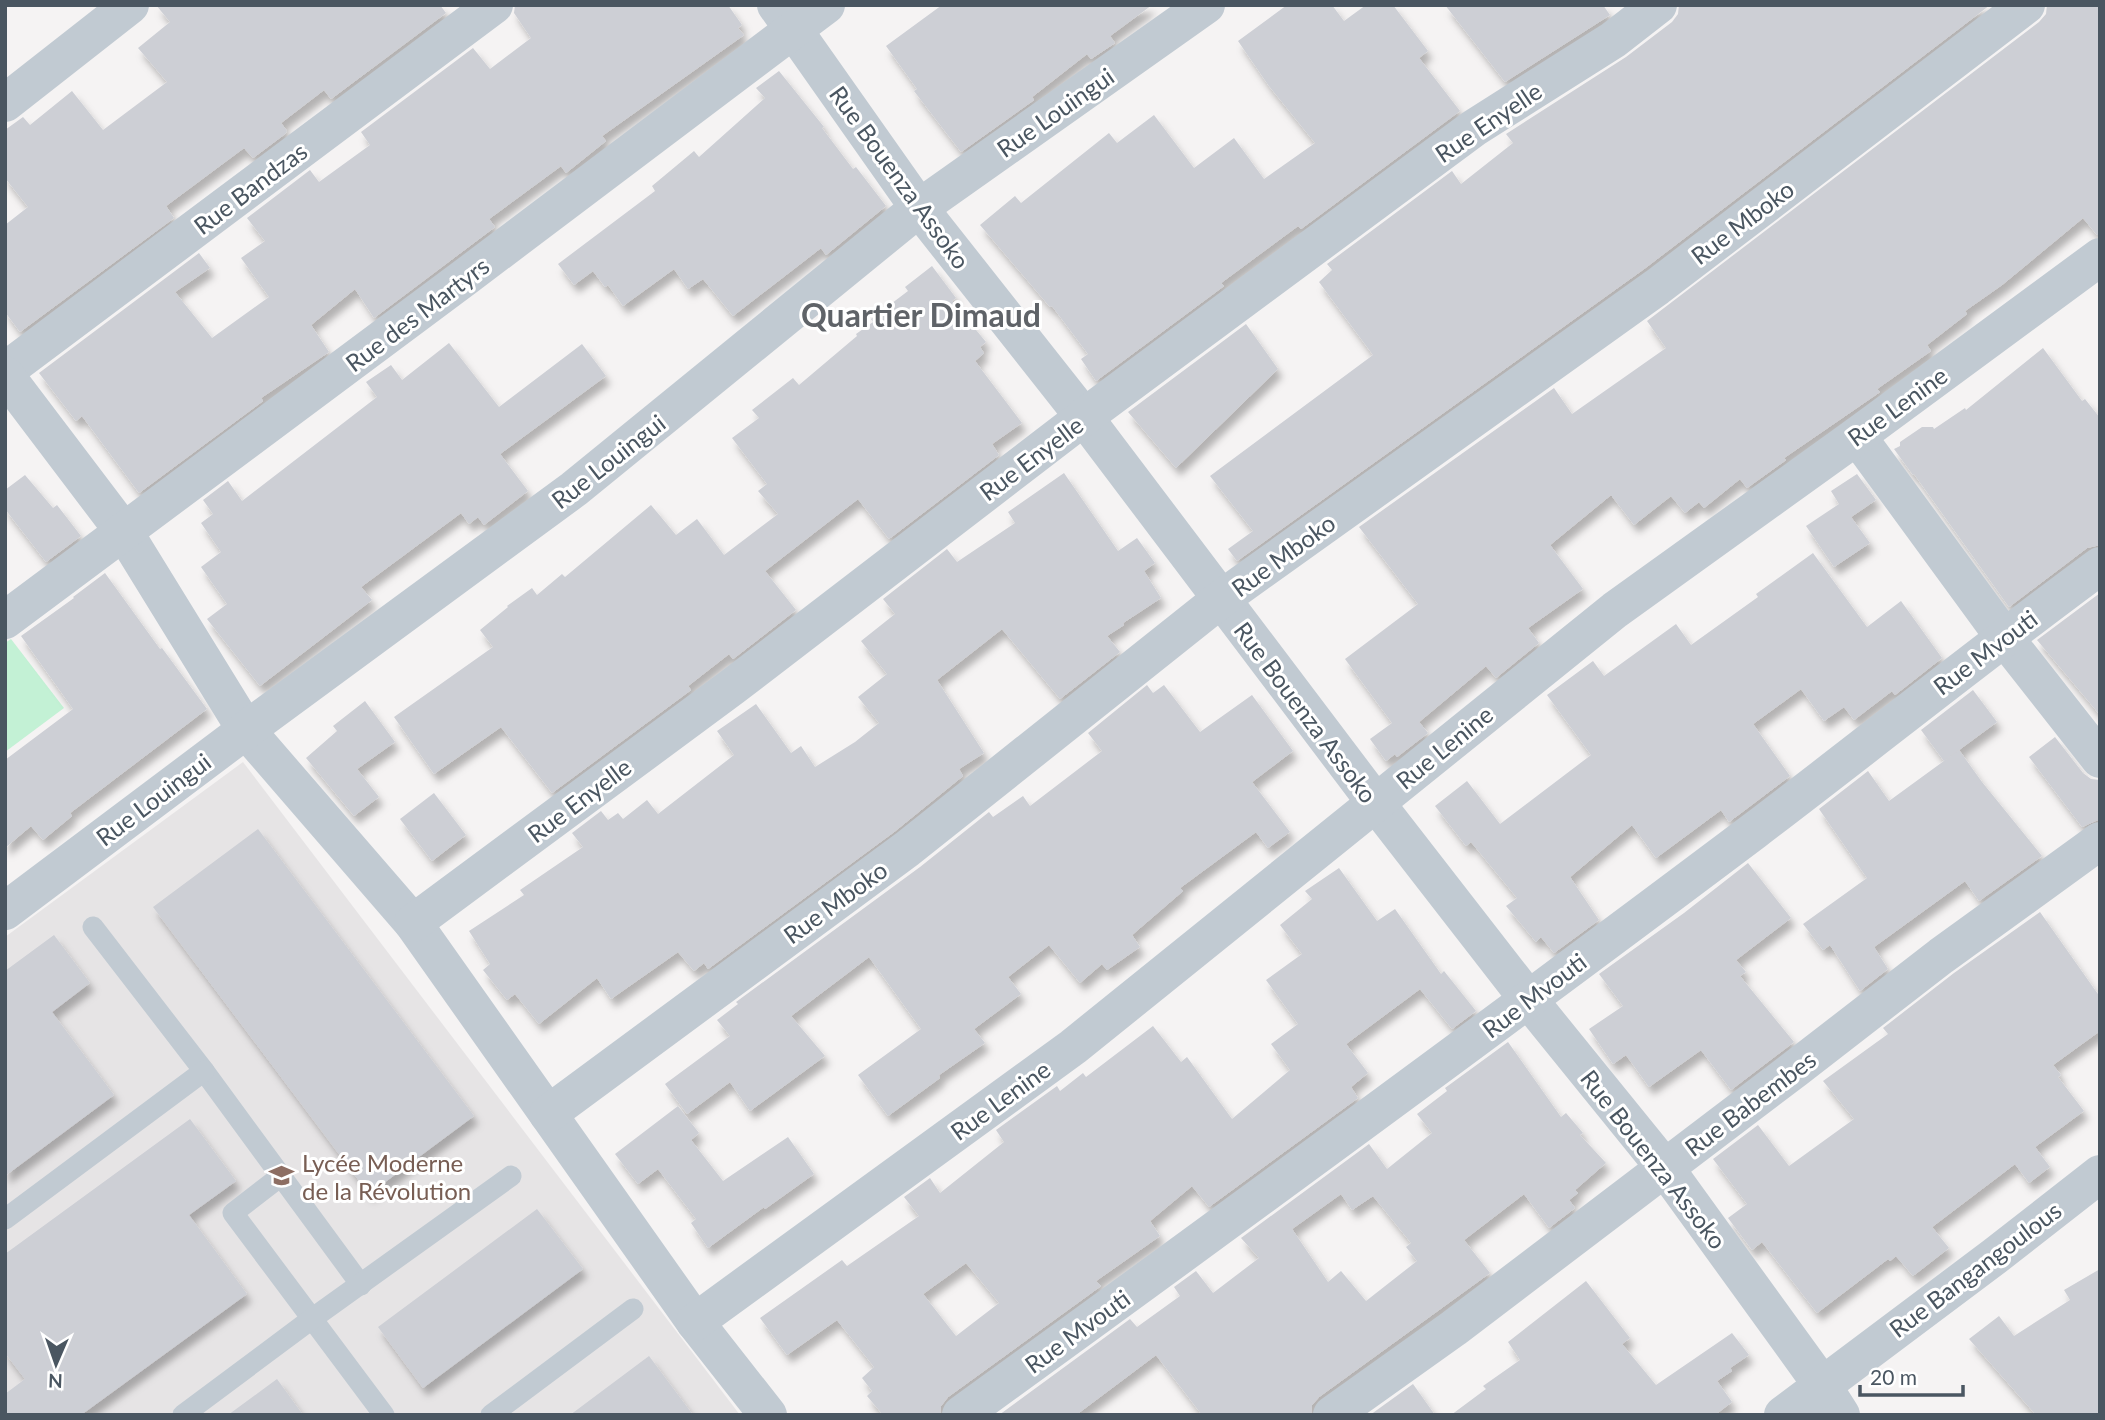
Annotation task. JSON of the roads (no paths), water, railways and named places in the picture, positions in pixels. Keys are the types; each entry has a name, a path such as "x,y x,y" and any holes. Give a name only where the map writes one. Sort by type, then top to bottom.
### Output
{"street":[{"path":"5,103 130,5"},
{"name":"Rue Bandzas","path":"5,373 494,5"},
{"name":"Rue des Martyrs","path":"5,620 124,532 785,17 826,5"},
{"name":"Rue Louingui","path":"5,911 573,489 919,208 1206,5"},
{"name":"Rue Enyelle","path":"413,923 732,687 1084,417 1474,128 1613,40 1658,5"},
{"name":"Rue Mboko","path":"548,1114 906,849 1221,599 1657,287 2026,5"},
{"name":"Rue Bouenza Assoko","path":"785,17 919,208 1084,417 1528,999 1665,1168 1831,1400"},
{"name":"Rue Lenine","path":"695,1322 1073,1046 1615,610 2100,257"},
{"path":"5,373 124,532 246,730 413,923 695,1322 768,1415"},
{"path":"1857,436 2004,636 2100,759"},
{"name":"Rue Mvouti","path":"961,1415 1274,1189 1757,828 2004,636 2100,566"},
{"name":"Rue Babembes","path":"1332,1415 1454,1328 1941,956 2100,841"},
{"name":"Rue Bangangoulous","path":"1783,1415 1831,1400 1996,1256 2100,1174"}],"lane":[{"path":"93,927 204,1071 360,1285"},
{"path":"5,1219 204,1071"},
{"path":"281,1176 233,1213 384,1415"},
{"path":"183,1415 511,1176"},
{"path":"491,1415 633,1309"}],"place":[{"name":"Lycée Moderne de la Révolution","path":"282,1176"}],"district":[{"name":"Quartier Dimaud","path":"921,314"}]}
